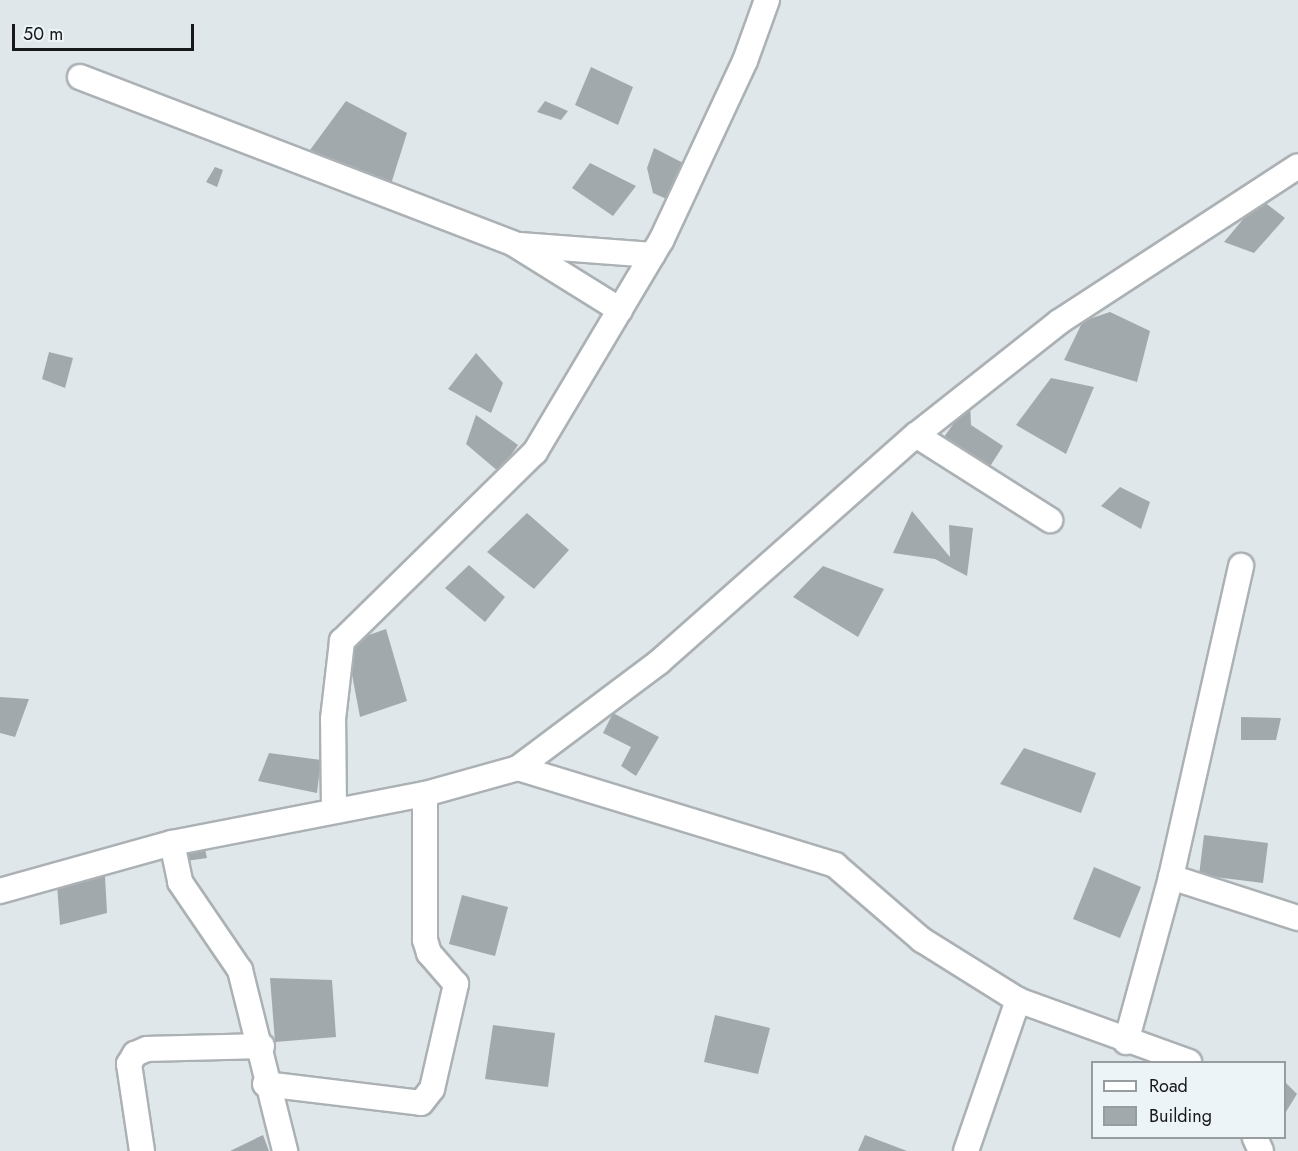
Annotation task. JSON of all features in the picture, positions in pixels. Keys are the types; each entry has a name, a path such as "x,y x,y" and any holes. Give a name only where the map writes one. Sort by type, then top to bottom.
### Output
{"street":[{"path":"334,808 333,719 342,641 535,452 653,255 745,61 767,0"},
{"path":"80,77 514,244 620,310"},
{"path":"0,891 172,843 334,808 425,794 518,768 659,662 916,435 1059,322 1298,166"},
{"path":"514,244 653,255"},
{"path":"916,435 1050,520"},
{"path":"1126,1042 1171,877 1241,566"},
{"path":"518,768 835,865 922,940 1018,1000 1126,1042 1186,1061"},
{"path":"265,1084 422,1103 432,1089 456,984 429,953 425,940 425,794"},
{"path":"172,843 180,882 240,970 262,1046 265,1084 285,1151"},
{"path":"1171,877 1298,918"},
{"path":"966,1151 1018,1000"},
{"path":"142,1151 129,1064 135,1054 147,1048 262,1046"}],"building":[{"path":"591,67 633,87 618,125 575,105"},
{"path":"346,101 407,133 391,184 310,150"},
{"path":"545,101 568,111 561,120 537,112"},
{"path":"654,148 687,165 669,200 653,193 647,168"},
{"path":"590,163 636,186 613,216 572,188"},
{"path":"215,167 223,170 217,187 206,182"},
{"path":"1260,199 1285,218 1254,253 1224,242"},
{"path":"1110,312 1150,331 1137,382 1064,360 1083,321"},
{"path":"49,352 73,358 65,388 42,379"},
{"path":"476,353 503,383 491,413 448,389"},
{"path":"1051,378 1094,387 1066,454 1016,425"},
{"path":"970,401 971,425 1003,446 989,468 941,441"},
{"path":"476,415 518,445 499,472 466,444"},
{"path":"1120,487 1150,502 1141,529 1101,506"},
{"path":"912,511 950,557 949,525 973,528 967,576 935,559 893,553"},
{"path":"527,513 569,550 534,589 487,552"},
{"path":"469,565 505,597 485,622 445,588"},
{"path":"823,566 884,589 858,637 793,597"},
{"path":"386,629 407,701 360,717 346,643"},
{"path":"0,697 29,699 15,737 0,733"},
{"path":"613,713 659,737 636,776 621,766 631,747 603,733"},
{"path":"1241,717 1281,718 1276,740 1241,740"},
{"path":"1024,748 1096,773 1081,813 1000,784"},
{"path":"269,753 321,760 317,793 258,781"},
{"path":"1204,835 1268,843 1263,883 1199,875"},
{"path":"204,845 207,858 186,861 183,851"},
{"path":"1094,867 1141,887 1120,938 1073,919"},
{"path":"105,876 107,913 60,925 57,885"},
{"path":"462,895 508,907 495,956 449,944"},
{"path":"270,978 332,980 336,1037 275,1042"},
{"path":"715,1015 770,1028 758,1074 704,1062"},
{"path":"493,1025 555,1033 548,1087 485,1079"},
{"path":"1286,1083 1297,1094 1286,1112"},
{"path":"263,1135 269,1151 230,1151"},
{"path":"865,1135 907,1151 858,1151"}]}
